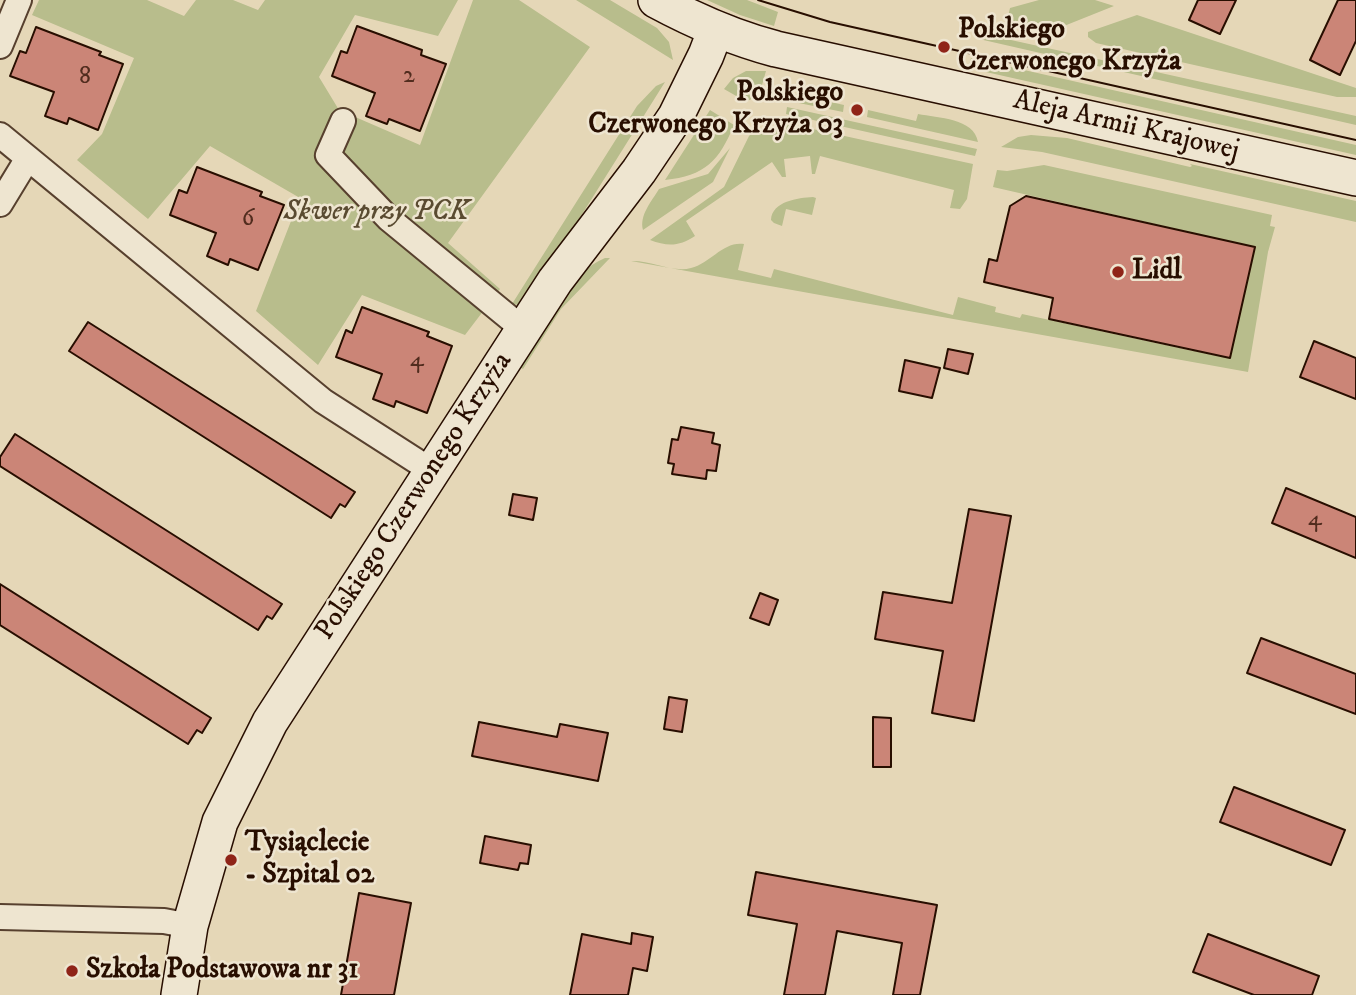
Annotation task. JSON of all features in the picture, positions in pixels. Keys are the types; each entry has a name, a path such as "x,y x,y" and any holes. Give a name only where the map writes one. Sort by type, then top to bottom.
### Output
{"street":[{"path":"0,46 19,0"},
{"name":"Aleja Armii Krajowej","path":"656,0 716,29 776,49 1356,178"},
{"name":"Polskiego Czerwonego Krzyża","path":"179,995 190,926 220,822 270,722 555,281 639,171 676,116 716,29"},
{"path":"343,121 328,155 389,219 523,329"},
{"path":"0,135 323,401 432,471"},
{"path":"0,204 28,158"},
{"path":"0,917 164,921 190,926"}],"green space":[{"name":"Skwer przy PCK","path":"39,0 147,0 184,16 196,0 233,0 258,10 265,0 458,0 438,36 355,15 319,77 339,110 420,145 473,0 519,0 590,47 448,243 500,289 465,335 362,295 318,365 256,311 300,198 210,146 148,219 77,160 102,134 134,58 32,15"},
{"path":"576,0 610,0 657,28 669,42 673,60"},
{"path":"707,0 747,0 778,12 774,26"},
{"path":"1039,0 1095,0 1114,6 1049,32 1007,21 1010,8"},
{"path":"1137,15 1356,88 1356,97 1337,97 1096,43 1088,37 1088,32"},
{"path":"980,28 1011,40 1356,116 1356,125 979,39"},
{"path":"971,58 1356,145 1356,155 968,68"},
{"path":"746,71 766,71 758,94 745,101 724,89 733,78"},
{"path":"665,82 527,302 512,304 637,106 656,86"},
{"path":"790,93 844,105 843,112 789,101"},
{"path":"787,107 977,149 975,156 786,114"},
{"path":"710,110 734,125 723,148 709,164 691,175 665,180"},
{"path":"868,110 916,121 918,114 954,120 970,128 978,142 867,117"},
{"path":"785,123 973,164 967,199 960,209 950,208 954,190 820,156 815,174 812,174 810,156 784,159 786,177 782,177 772,162 686,221 695,236 679,244 663,244 650,240 724,187 753,132 764,128 783,130"},
{"path":"1031,135 1067,138 1190,167 1190,164 1356,201 1356,222 1042,152 1001,147 1018,137"},
{"path":"730,148 713,182 643,230 644,214 659,189 708,174"},
{"path":"1044,165 1272,215 1270,226 1275,227 1268,252 1248,372 670,268 691,268 723,249 744,244 738,270 771,278 774,269 953,315 958,297 996,307 995,312 1020,318 1022,314 1193,351 1255,247 993,187 997,170"},
{"path":"816,198 812,215 786,209 782,226 771,220 772,214 781,205"},
{"path":"610,258 561,309 523,369 516,365 567,290 592,265"}],"building":[{"path":"1198,0 1236,0 1220,34 1189,20"},
{"path":"1338,0 1356,0 1356,41 1340,75 1310,60"},
{"path":"357,26 422,50 421,55 446,64 420,131 389,119 387,124 366,116 375,93 332,76 341,51 347,53"},
{"path":"36,27 101,52 99,55 123,64 98,130 69,118 67,124 45,116 54,92 10,76 20,51 26,53"},
{"path":"197,167 262,192 260,196 284,205 258,270 230,259 228,265 207,256 216,233 170,215 179,190 187,193"},
{"name":"Lidl","path":"1026,196 1255,247 1230,358 1049,319 1053,298 984,282 989,259 997,261 1010,206"},
{"path":"362,307 429,332 427,336 452,346 427,413 396,401 394,407 373,399 382,374 336,357 346,330 352,333"},
{"path":"88,322 355,492 345,507 340,504 331,518 69,351"},
{"path":"1314,341 1356,358 1356,399 1300,377"},
{"path":"948,349 973,354 968,374 944,368"},
{"path":"905,360 940,368 932,398 899,391"},
{"path":"681,427 714,433 712,443 720,445 716,471 707,470 706,479 672,474 674,464 668,463 672,439 678,440"},
{"path":"15,434 282,604 272,619 267,616 258,630 0,466 0,457"},
{"path":"1286,488 1356,517 1356,558 1272,523"},
{"path":"513,494 537,498 533,520 509,515"},
{"path":"969,509 1011,516 974,721 932,713 943,651 875,639 883,592 952,603"},
{"path":"0,584 211,718 202,733 197,730 188,744 0,625"},
{"path":"760,593 778,600 769,625 750,618"},
{"path":"1261,638 1356,674 1356,714 1247,673"},
{"path":"669,697 687,700 682,732 664,729"},
{"path":"873,717 891,718 891,767 873,767"},
{"path":"479,722 557,737 560,724 608,733 598,781 472,756"},
{"path":"1234,787 1345,830 1331,865 1220,822"},
{"path":"485,836 531,845 528,864 520,863 518,870 480,863"},
{"path":"756,872 937,905 920,995 893,995 902,943 837,931 825,995 784,995 797,924 748,915"},
{"path":"359,893 411,903 394,995 341,995"},
{"path":"632,933 653,937 647,971 633,968 628,995 570,995 582,934 631,944"},
{"path":"1208,934 1319,976 1312,995 1254,995 1193,972"}],"tram line":[{"path":"758,0 830,22 1356,140"}],"place":[{"name":"Polskiego Czerwonego Krzyża","path":"944,47"},
{"name":"Polskiego Czerwonego Krzyża 03","path":"857,110"},
{"name":"Lidl","path":"1118,272"},
{"name":"Tysiąclecie - Szpital 02","path":"231,860"},
{"name":"Szkoła Podstawowa nr 31","path":"72,971"}]}
